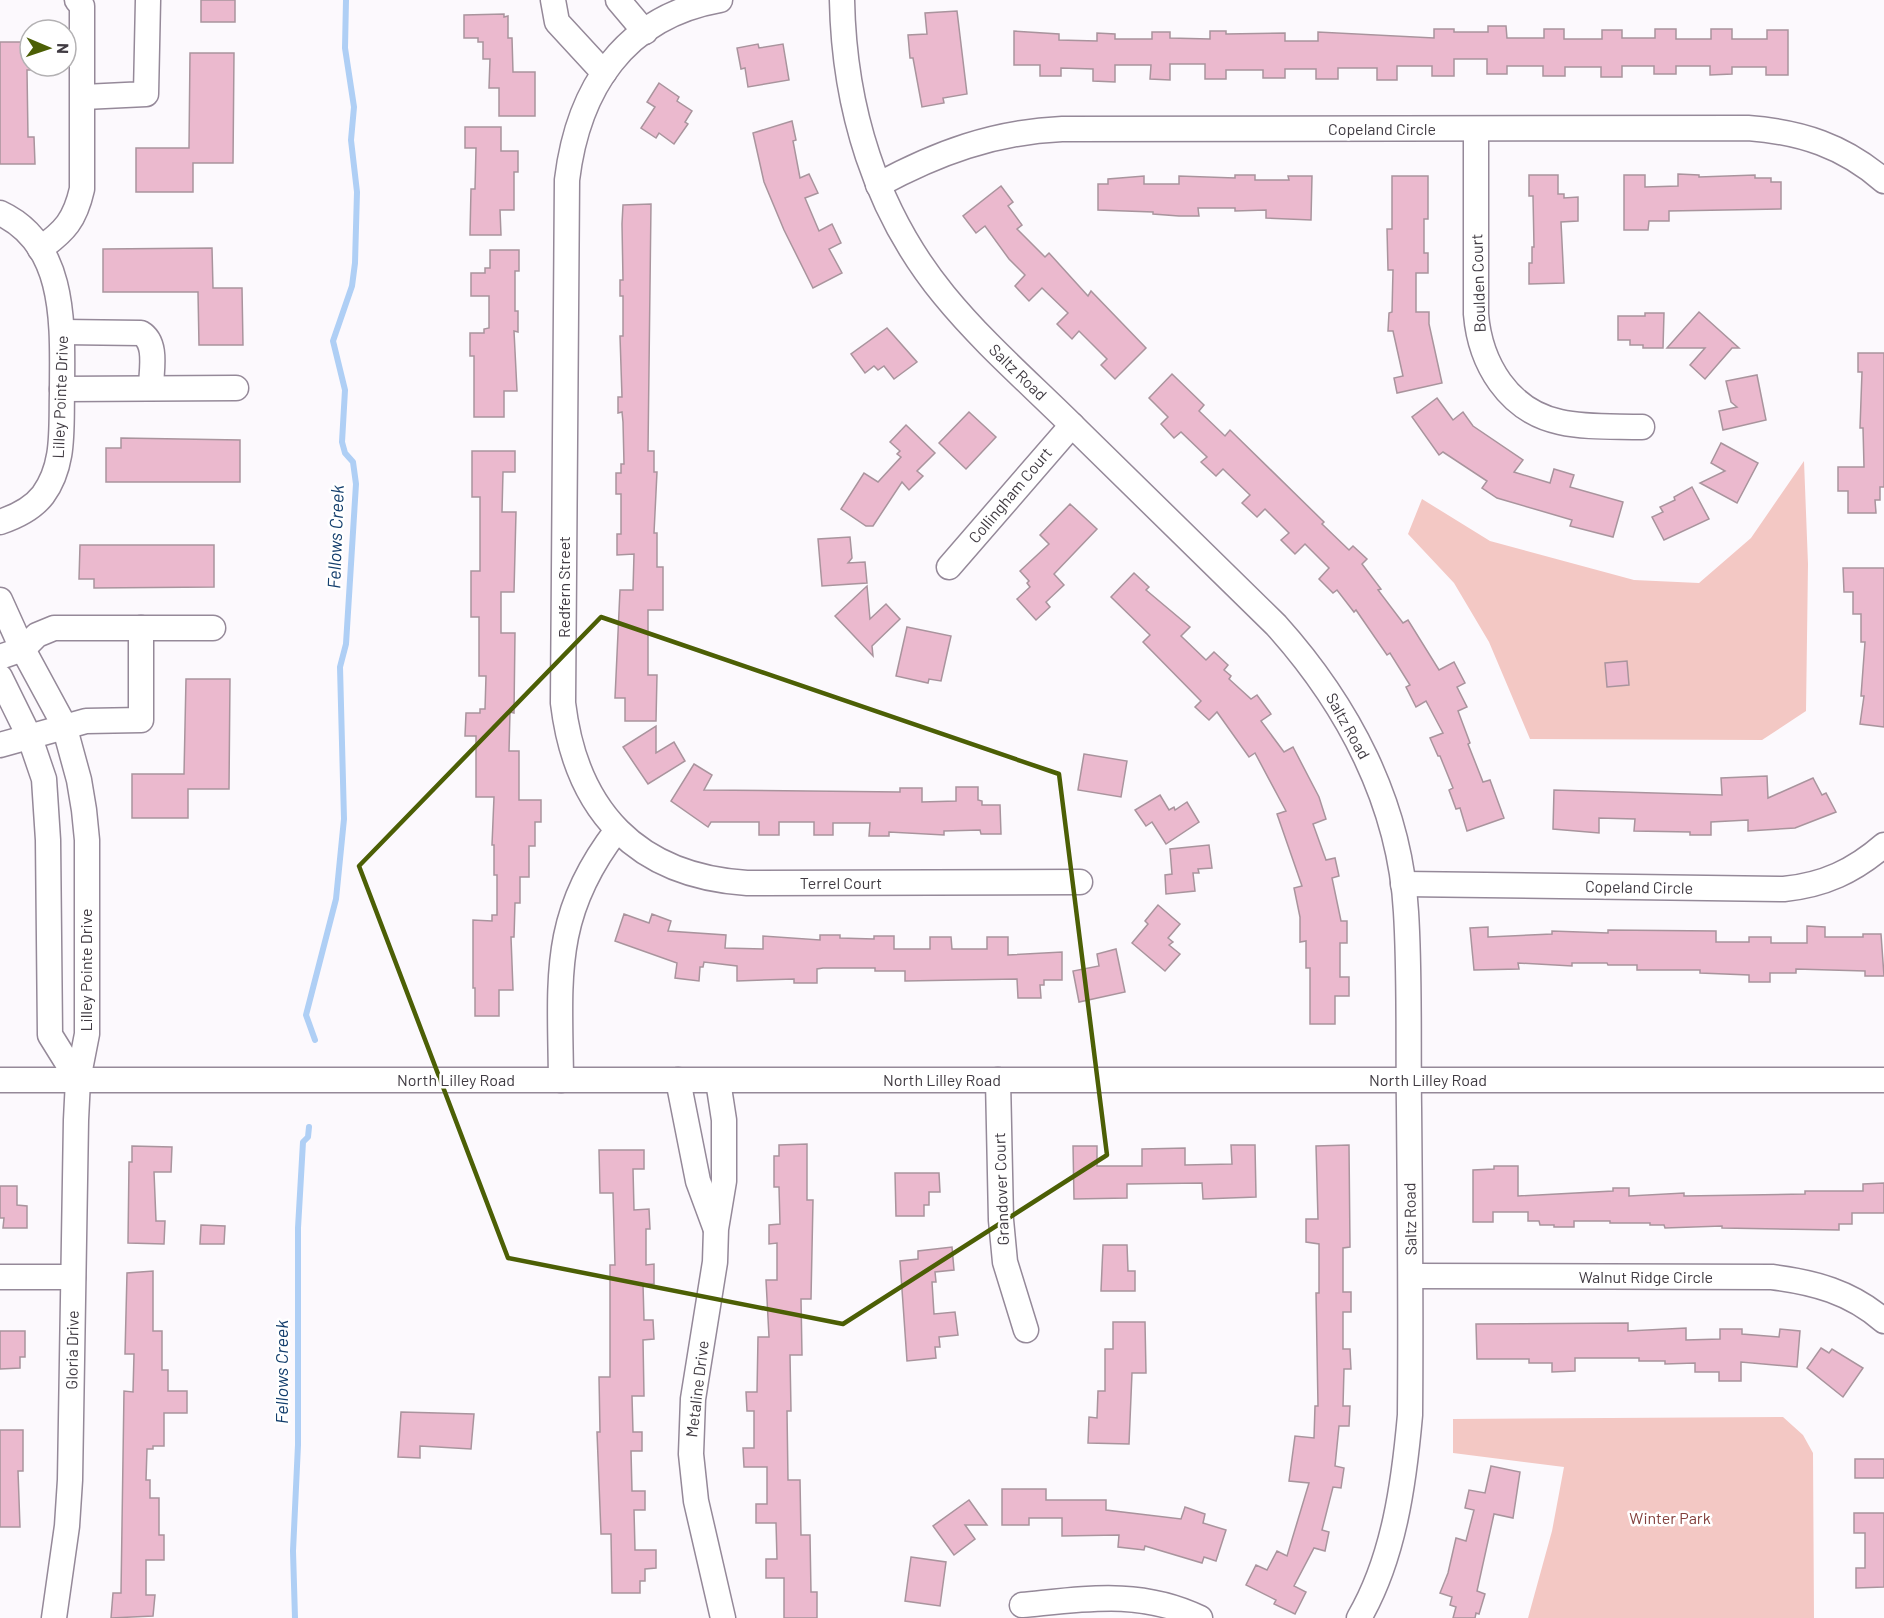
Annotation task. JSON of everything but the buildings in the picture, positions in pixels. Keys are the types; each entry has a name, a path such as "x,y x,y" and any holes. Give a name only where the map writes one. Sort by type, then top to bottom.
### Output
{"street":[{"path":"40,249 64,230 76,212 82,189 84,97 82,6 77,0"},
{"path":"84,97 146,94 148,0"},
{"path":"552,0 557,22 604,73"},
{"path":"618,0 645,32"},
{"name":"Redfern Street","path":"617,830 594,801 578,771 567,738 563,703 567,180 576,127 584,107 604,73 622,51 645,32 677,12 720,0"},
{"name":"Saltz Road","path":"842,0 843,41 850,93 860,134 878,185 906,241 944,295 972,327 1276,625 1323,681 1352,728 1374,775 1391,826 1403,884 1406,912 1411,1276 1410,1414 1405,1466 1384,1556 1359,1618"},
{"name":"Boulden Court","path":"1476,129 1476,314 1477,332 1488,366 1513,397 1545,418 1560,423 1642,428"},
{"name":"Copeland Circle","path":"878,185 921,162 958,147 992,137 1036,130 1777,130 1814,139 1838,148 1884,180"},
{"name":"Lilley Pointe Drive","path":"0,213 23,230 40,249 55,282 62,308 63,332 61,445 58,463 42,496 30,507 0,522"},
{"path":"63,332 141,333 148,337 151,344 151,388"},
{"path":"62,389 236,388"},
{"name":"Collingham Court","path":"950,567 1072,425"},
{"name":"Lilley Pointe Drive","path":"0,600 23,649 64,725 79,780 87,840 87,1034 78,1080"},
{"path":"0,657 23,649 38,634 54,628 213,628"},
{"path":"0,745 30,738 64,725 86,721 141,720 141,628"},
{"path":"0,678 30,738 44,779 48,840 50,1035 78,1080"},
{"path":"561,1080 560,978 564,933 584,878 617,830"},
{"name":"Terrel Court","path":"617,830 640,849 663,863 694,876 720,882 1080,882"},
{"name":"Copeland Circle","path":"1403,884 1784,889 1812,886 1879,859"},
{"name":"North Lilley Road","path":"0,1080 1884,1080"},
{"name":"Gloria Drive","path":"54,1618 68,1515 78,1080"},
{"name":"Metaline Drive","path":"678,1080 698,1181 716,1229"},
{"name":"Grandover Court","path":"998,1080 1001,1220 1005,1262 1026,1330"},
{"name":"Metaline Drive","path":"718,1081 723,1120 724,1181 716,1229 715,1262 693,1399 691,1454 696,1501 723,1618"},
{"name":"Walnut Ridge Circle","path":"1411,1276 1772,1277 1829,1288 1880,1311"},
{"path":"0,1277 73,1277"},
{"path":"1022,1605 1108,1596 1167,1605 1200,1618"}],"highlighted area":[{"path":"601,617 1059,774 1107,1155 843,1324 508,1258 359,866"}],"green space":[{"path":"1804,461 1808,564 1806,711 1762,740 1530,739 1489,642 1454,583 1408,534 1422,499 1490,541 1634,580 1699,583 1751,538"},
{"name":"Winter Park","path":"1783,1417 1803,1435 1813,1453 1814,1618 1528,1618 1552,1531 1564,1467 1453,1453 1453,1419"}],"waterway":[{"name":"Fellows Creek","path":"315,1040 306,1015 336,899 344,819 340,667 346,644 356,484 353,462 345,453 342,442 345,390 333,341 352,286 355,263 357,192 351,140 354,107 345,48 346,0"},
{"name":"Fellows Creek","path":"295,1618 293,1551 298,1445 298,1228 303,1142 308,1137 309,1127"}]}
